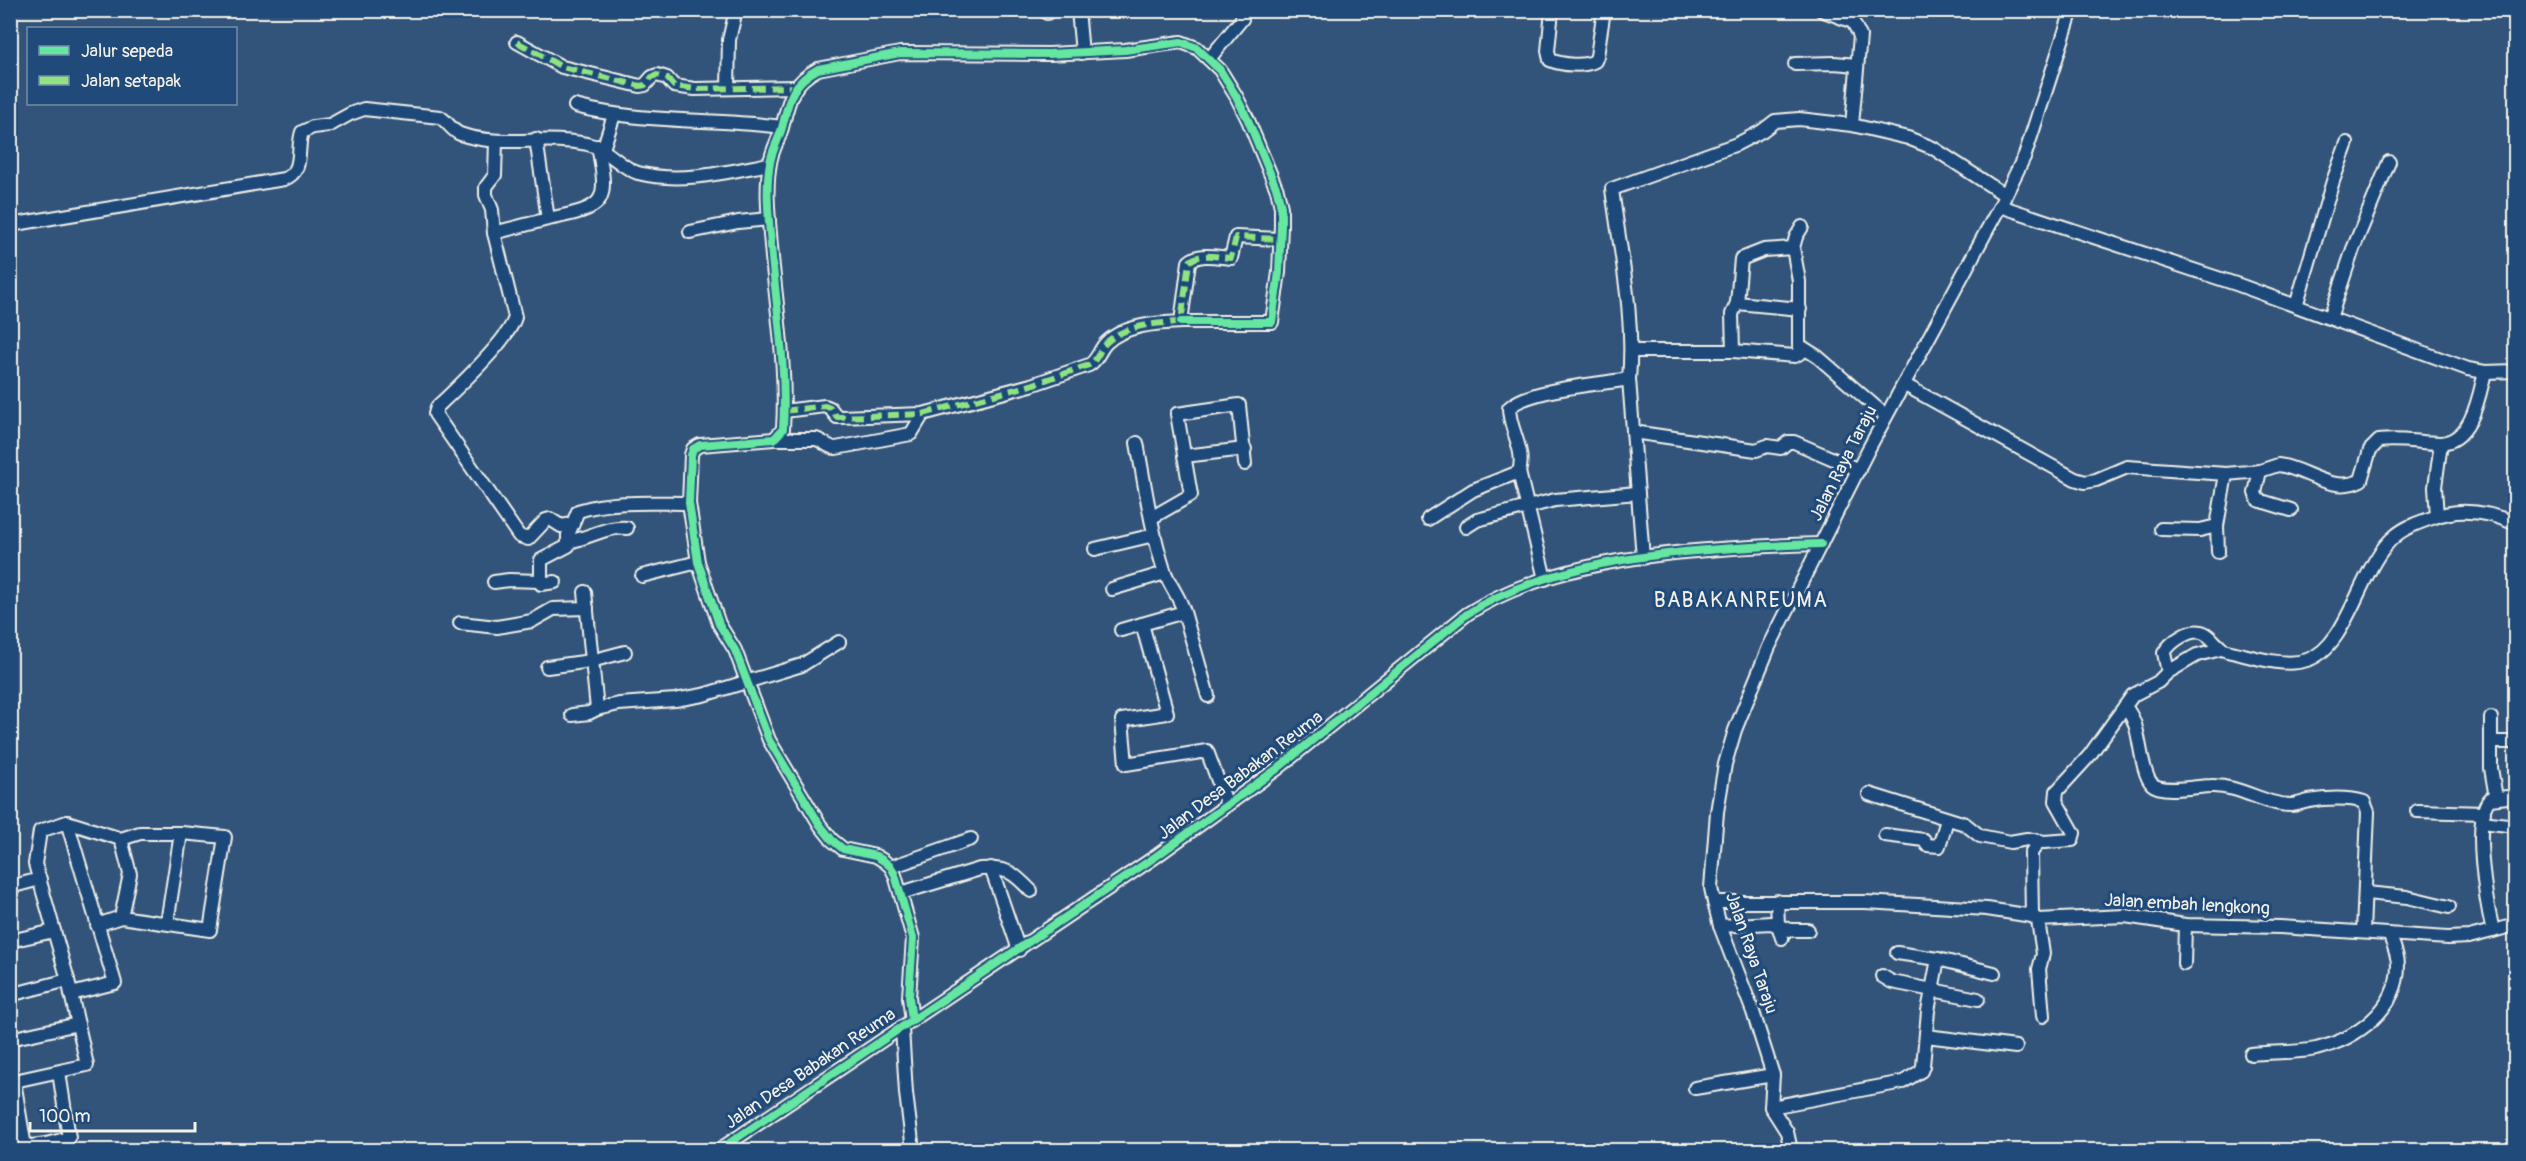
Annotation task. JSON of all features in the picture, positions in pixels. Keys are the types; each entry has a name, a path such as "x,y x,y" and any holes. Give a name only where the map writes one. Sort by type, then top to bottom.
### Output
{"street":[{"path":"728,88 729,40 736,10"},
{"path":"1078,10 1082,53"},
{"path":"1209,59 1242,19 1243,10"},
{"path":"1552,10 1548,51 1550,60 1558,63 1588,64 1595,61 1597,56 1604,10"},
{"path":"1821,10 1855,16 1860,36 1852,125"},
{"name":"Jalan Raya Taraju","path":"1771,1107 1773,1075 1753,1012 1720,926 1712,888 1717,812 1725,764 1733,736 1769,647 1886,416 2003,201 2025,154 2072,10"},
{"path":"517,42 562,67 587,75 640,86 645,85 657,75 667,78 674,86 694,89 796,87"},
{"path":"774,439 783,429 784,411 769,219 769,164 786,108 800,80 818,69 900,53 1082,53 1181,42 1197,48 1220,70 1248,120 1277,190 1281,207 1279,272 1272,322 1181,322 1128,330 1104,344 1094,362 1089,365 1031,385 923,414 837,417 830,408 825,406 784,411"},
{"path":"1795,64 1857,65"},
{"path":"575,106 614,115 782,127"},
{"path":"10,225 284,179 297,171 302,132 313,127 330,125 358,111 430,115 446,121 458,133 496,141 536,139 571,141 600,148 638,173 697,176 769,164"},
{"path":"494,233 585,210 597,203 604,183 600,148 614,115"},
{"path":"1643,558 1629,379 1632,351 1612,189 1737,144 1762,131 1775,121 1799,119 1852,125 1908,138 1934,148 2003,201 2456,365 2485,372 2516,371"},
{"path":"536,139 548,219"},
{"path":"496,141 495,175 486,187 486,195 492,210 494,233 515,315 514,321 477,368 437,407 435,414 519,536 528,539 546,520 550,519 561,526 573,524"},
{"path":"2296,306 2333,181 2347,143"},
{"path":"2330,318 2353,249 2389,162"},
{"path":"690,232 738,222 769,219"},
{"path":"1802,227 1793,249 1799,281 1799,345 1818,357 1886,416"},
{"path":"1181,322 1189,262 1192,258 1197,256 1231,258 1236,237 1279,239"},
{"path":"1733,351 1732,314 1737,303 1741,260 1764,250 1793,249"},
{"path":"1737,303 1800,309"},
{"path":"1632,351 1733,351 1795,356 1805,350"},
{"path":"1905,384 2075,479 2085,482 2134,466 2226,474 2260,471 2284,465 2326,482 2353,484 2361,480 2370,450 2379,441 2442,443 2459,437 2469,422 2485,372"},
{"path":"1545,579 1519,472 1518,440 1509,415 1509,408 1514,403 1537,394 1629,379"},
{"path":"1151,518 1191,495 1177,414 1239,405 1245,464"},
{"path":"913,1150 906,1093 907,1025 914,938 901,893 891,867 876,856 850,851 832,840 820,825 769,740 735,650 719,624 698,562 689,503 691,455 693,449 700,445 774,439 816,439 823,440 831,448 836,448 911,434 923,414"},
{"path":"1634,432 1756,450 1767,446 1781,448 1788,442 1794,442 1859,470"},
{"path":"1137,443 1154,534 1165,573 1184,612 1208,696"},
{"path":"2437,516 2435,487 2442,443"},
{"path":"1184,456 1245,449"},
{"path":"2260,471 2255,493 2258,500 2291,510"},
{"path":"1428,519 1473,490 1519,472"},
{"path":"2218,552 2217,526 2226,474"},
{"path":"1466,527 1477,520 1528,506 1576,497 1638,493"},
{"path":"539,581 541,560 564,549 575,515 585,509 644,503 689,503"},
{"path":"1869,794 1965,824 1980,836 2010,843 2027,839 2067,842 2074,837 2072,828 2055,796 2089,756 2137,691 2158,682 2168,672 2197,656 2221,649 2290,663 2318,656 2337,634 2378,555 2395,536 2437,516 2450,513 2496,515 2516,524"},
{"path":"2160,529 2200,530 2217,526"},
{"path":"568,542 587,538 603,529 627,528"},
{"path":"1095,549 1154,534"},
{"name":"Jalan Desa Babakan Reuma","path":"719,1150 1019,950 1227,806 1277,769 1467,614 1502,594 1588,567 1643,558 1734,548 1821,544"},
{"path":"642,576 698,562"},
{"path":"1112,589 1165,573"},
{"path":"494,582 539,581 541,584 555,582"},
{"path":"585,592 597,709"},
{"path":"460,623 497,627 532,621 553,609 586,609"},
{"path":"1121,630 1184,612"},
{"path":"1142,624 1167,713 1122,720 1126,765 1208,751 1227,806"},
{"path":"2168,672 2164,653 2180,637 2203,633 2221,649"},
{"path":"572,715 589,713 619,704 675,700 746,682 802,665 838,642"},
{"path":"547,667 591,661 625,652"},
{"path":"2125,706 2136,724 2138,745 2152,784 2183,789 2212,786 2249,792 2274,803 2293,805 2312,801 2364,802 2368,812 2364,932"},
{"path":"2491,718 2491,768 2496,798"},
{"path":"2491,742 2516,742"},
{"path":"2493,931 2484,877 2483,818 2487,802 2496,798 2516,796"},
{"path":"2417,812 2483,818 2516,826"},
{"path":"1885,835 1924,840 1927,845 1939,846 1947,820"},
{"path":"67,822 116,983 71,994"},
{"path":"59,1071 69,1138 46,1147 25,1147 12,1082 59,1071 87,1065 68,980 35,864 40,831 67,822 121,839 140,833 181,833 225,837 210,930 121,917 97,925"},
{"path":"167,923 181,833"},
{"path":"121,839 130,874 121,917"},
{"path":"891,867 971,839"},
{"path":"2039,841 2031,853 2035,918 2043,954 2039,969 2043,1016"},
{"path":"991,868 1019,950"},
{"path":"901,893 980,869 991,868 1007,869 1031,891"},
{"path":"10,887 40,879"},
{"path":"2366,893 2407,897 2449,908"},
{"path":"1778,901 1778,925 1782,938"},
{"name":"Jalan embah lengkong","path":"1714,902 1865,902 1987,909 2035,918 2124,916 2184,926 2280,927 2459,937 2516,925"},
{"path":"1720,926 1750,922 1778,925 1790,930 1809,930"},
{"path":"2184,926 2184,964"},
{"path":"10,941 54,931"},
{"path":"2251,1054 2304,1051 2323,1047 2356,1032 2377,1017 2389,1001 2396,984 2398,964 2390,934"},
{"path":"1897,953 1938,959 1994,973"},
{"path":"1791,1150 1787,1132 1771,1107 1882,1087 1915,1076 1923,1066 1938,959"},
{"path":"1882,976 1892,982 1978,999"},
{"path":"10,995 68,980"},
{"path":"10,1039 78,1024"},
{"path":"1926,1036 2016,1047"},
{"path":"1695,1088 1773,1075"}],"marked path":[{"path":"517,42 562,67 640,86 645,85 657,75 667,78 674,86 695,89 796,87"},
{"path":"784,411 825,406 830,408 837,417 923,414 1031,385 1089,365 1106,343 1122,332 1151,324 1181,322 1189,262 1193,259 1209,256 1231,258 1236,237 1279,239"}],"cycle path":[{"path":"912,1021 909,997 913,938 895,875 891,867 876,856 843,849 832,840 820,825 769,740 735,650 719,624 698,562 689,503 693,449 700,445 774,439 783,429 784,383 769,225 768,184 771,158 793,92 803,79 818,69 900,53 1049,54 1125,50 1181,42 1197,48 1220,70 1236,96 1277,190 1281,207 1279,272 1272,322 1181,322"},
{"path":"719,1150 1155,857 1277,769 1467,614 1504,594 1546,578 1591,566 1686,552 1821,544"}],"district":[{"name":"BABAKANREUMA","path":"1741,600"}]}
